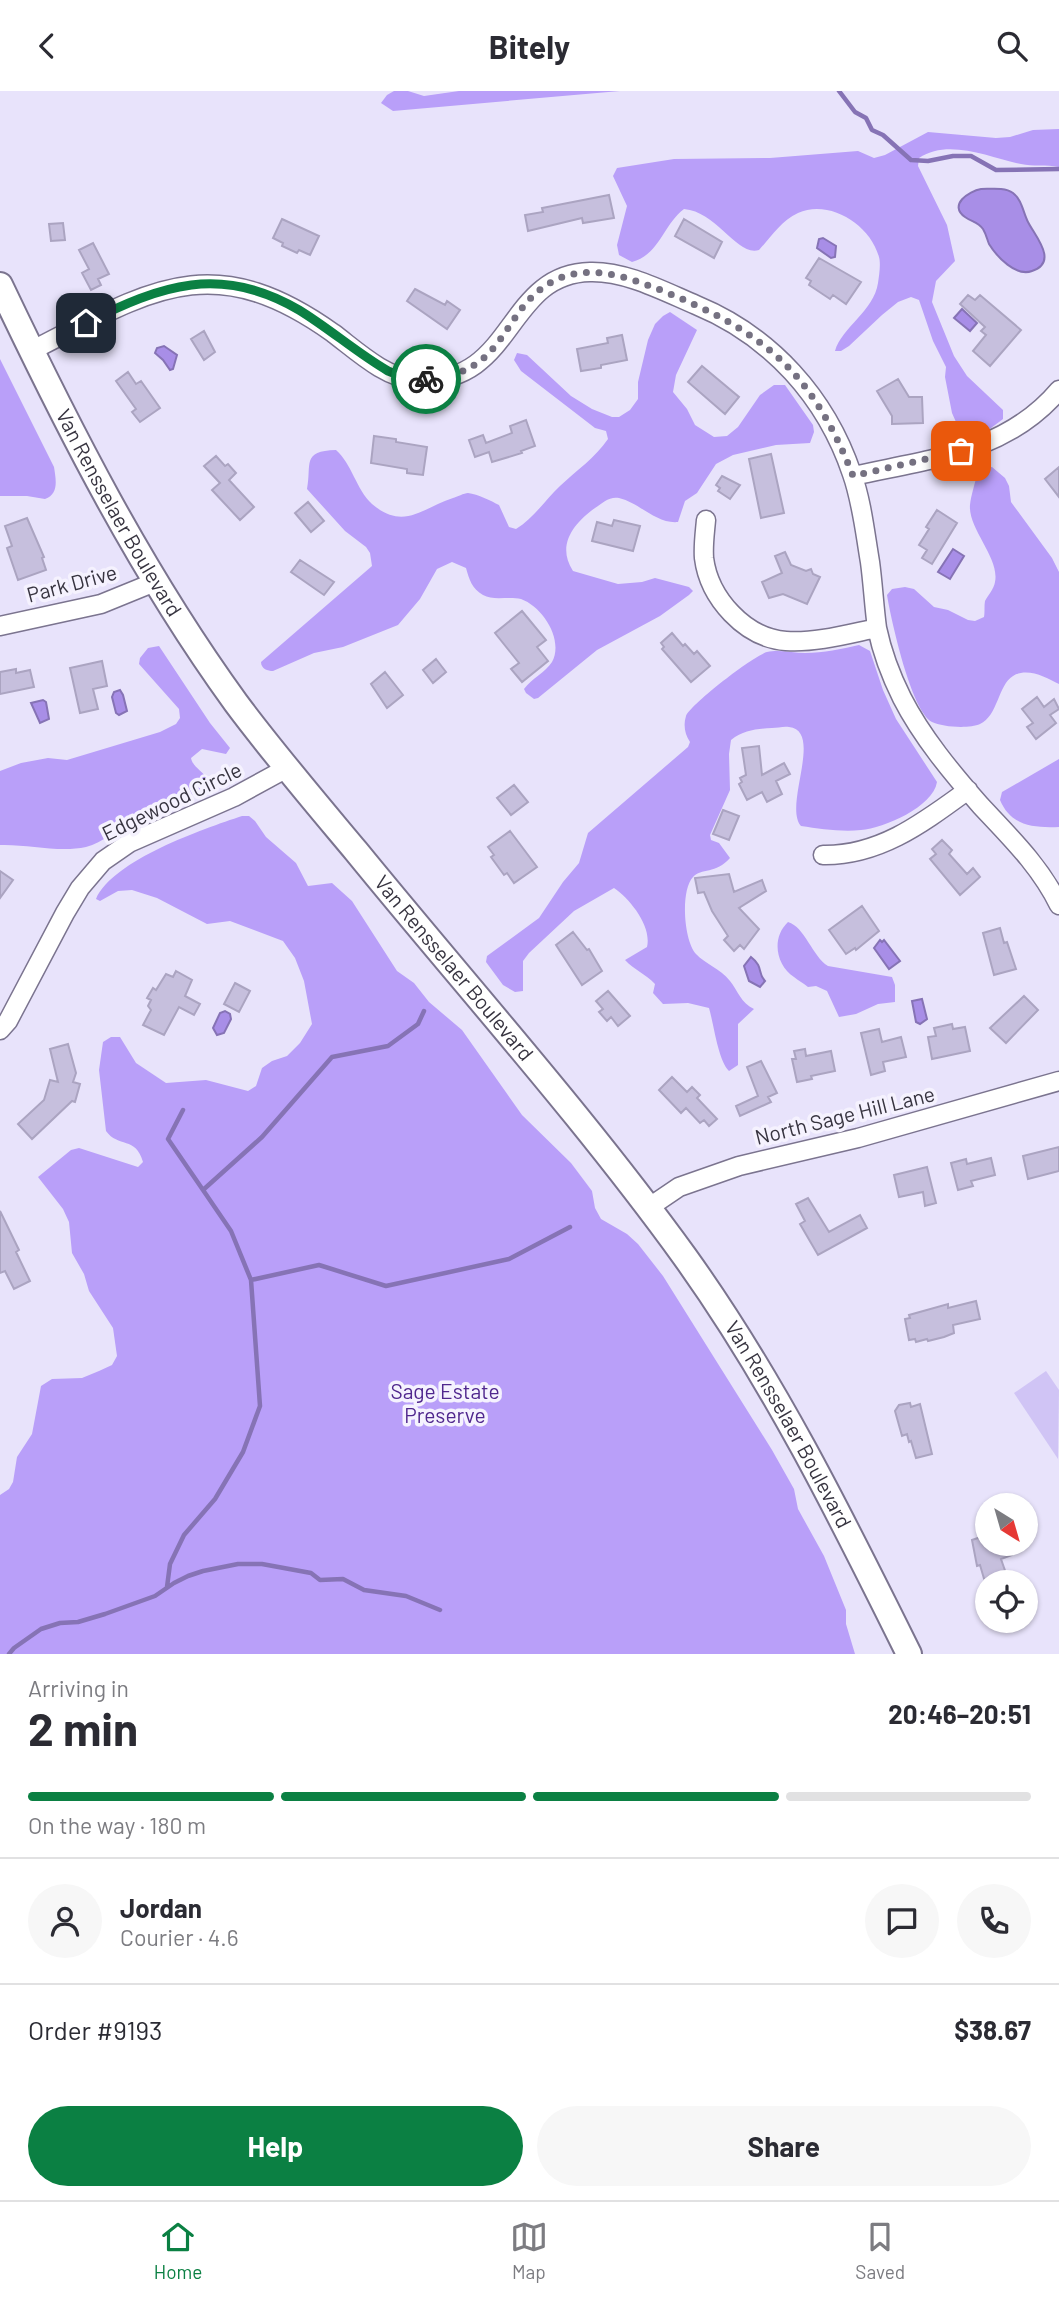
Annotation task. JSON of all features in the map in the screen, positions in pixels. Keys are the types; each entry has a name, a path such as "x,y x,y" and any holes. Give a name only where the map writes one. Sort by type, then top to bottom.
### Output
{"main road":[{"name":"Van Rensselaer Boulevard","path":"0,285 104,496 155,582 218,677 287,768 648,1208 720,1308 774,1392 816,1468 909,1654"}],"street":[{"path":"31,351 143,296 174,286 214,285 242,288 273,297 301,311 388,371 412,379 433,379 456,374 483,360 505,336 525,305 551,283 580,273 604,273 645,284 705,308 766,345 798,377 813,397 841,447 853,476 870,564 877,628 888,666 911,714 950,769 1032,862 1059,905"},
{"path":"853,476 950,455 991,442 1025,422 1059,390"},
{"path":"706,520 704,556 711,582 735,617 758,635 799,642 877,628"},
{"name":"Park Drive","path":"0,626 101,604 155,582"},
{"name":"Edgewood Circle","path":"0,1030 6,1024 80,888 103,861 129,843 234,796 287,768"},
{"path":"824,855 858,852 893,839 968,790"},
{"name":"North Sage Hill Lane","path":"648,1208 679,1187 739,1167 858,1138 1059,1081"}],"shaded area":[{"path":"981,189 1006,190 1016,196 1043,248 1044,262 1040,267 1026,272 1007,265 992,249 981,227 960,212 959,203 962,199"},
{"path":"823,238 836,246 835,257 831,258 817,248 819,239"},
{"path":"962,309 977,323 970,331 954,318"},
{"path":"164,346 177,355 173,369 170,370 155,353 157,348"},
{"path":"953,549 964,556 950,579 938,572"},
{"path":"120,690 127,711 119,715 112,697 114,692"},
{"path":"43,700 46,702 49,719 40,723 31,703"},
{"path":"880,940 884,940 900,961 889,969 874,948"},
{"path":"751,957 758,964 765,981 760,987 749,981 744,966"},
{"path":"922,999 927,1019 920,1024 916,1022 912,1001"},
{"path":"225,1011 230,1014 231,1019 224,1033 217,1035 213,1028 220,1013"},
{"path":"1046,1371 1059,1390 1058,1459 1014,1393"}],"green space":[{"path":"394,91 408,91 424,96 459,91 620,91 393,111 381,103"},
{"path":"1059,129 1059,167 1026,165 956,150 931,152 919,158 918,166 947,225 955,261 936,281 932,302 954,356 967,376 1003,410 1003,419 987,431 974,433 965,430 956,422 945,377 946,367 933,341 919,300 911,297 898,302 849,346 835,351 844,334 871,302 880,270 874,245 867,234 847,217 822,209 798,213 781,225 759,250 751,250 743,247 707,218 684,209 649,253 632,262 619,255 617,245 627,206 613,176 617,168 674,159 770,158 858,151 874,158 928,132 996,138 1033,130"},
{"path":"670,312 697,330 676,375 673,392 687,409 695,425 714,437 727,436 738,427 760,395 774,385 785,385 813,425 814,432 810,443 776,445 733,455 716,464 697,493 685,501 678,522 662,520 627,501 612,498 587,514 570,535 566,552 573,571 618,584 655,578 689,587 693,591 689,595 660,616 597,650 534,699 524,689 552,662 555,644 549,625 537,609 521,599 491,598 479,593 466,568 452,562 437,569 420,599 398,625 343,647 314,653 273,671 263,668 261,662 372,566 366,547 345,531 307,489 309,466 313,456 336,450 372,504 394,516 413,515 468,493 499,505 509,527 516,529 592,458 608,439 606,431 595,428 521,371 514,360 517,353 527,355 571,396 592,409 619,417 630,410 638,399 638,382 648,340 655,324"},
{"path":"0,359 54,467 55,490 45,499 0,496"},
{"path":"992,467 1005,478 1011,502 1052,558 1059,572 1059,684 1036,674 1018,673 1008,680 986,720 969,727 942,725 932,722 917,701 903,663 887,595 892,589 914,589 934,607 948,610 968,620 975,621 984,617 985,601 994,585 995,573 989,553 974,524 970,505 977,474 984,468"},
{"path":"859,645 870,651 896,719 937,782 934,791 917,808 882,825 846,831 801,826 796,803 803,755 803,741 799,732 787,727 761,729 745,732 731,740 730,790 710,835 711,840 719,843 730,858 714,869 700,872 693,877 686,893 685,916 686,928 696,954 726,977 743,1000 754,1009 738,1024 738,1065 729,1071 725,1066 709,1008 688,1003 663,1004 653,993 655,984 625,960 647,947 648,939 638,914 614,888 574,911 529,953 523,961 523,991 515,992 503,985 486,962 487,956 539,918 579,863 588,833 688,747 690,742 685,730 685,719 699,701 737,671 767,652 819,652"},
{"path":"159,646 210,723 230,748 226,754 202,749 191,758 208,781 193,794 132,820 104,839 86,847 65,849 0,845 0,771 21,763 48,758 67,760 160,732 176,724 180,718 179,709 139,664 148,648"},
{"path":"1059,759 1059,827 1032,826 1010,815 1000,800 1002,792"},
{"name":"Sage Estate Preserve","path":"242,816 249,816 255,821 266,837 296,863 308,886 332,883 352,901 397,971 414,983 429,1002 462,1030 522,1115 571,1163 592,1191 595,1208 601,1219 627,1234 638,1244 663,1276 794,1489 798,1509 824,1556 846,1610 846,1624 855,1654 0,1654 0,1495 9,1489 13,1482 17,1457 32,1434 41,1386 52,1379 82,1378 112,1365 117,1356 113,1328 89,1291 84,1274 72,1253 69,1222 63,1209 38,1177 71,1150 79,1148 138,1167 143,1162 136,1149 106,1131 99,1070 103,1042 111,1037 120,1037 136,1063 166,1083 206,1080 248,1091 256,1086 262,1068 287,1056 300,1043 312,1024 304,981 295,958 283,941 230,921 207,924 157,898 132,890 118,891 100,901 96,899 120,871 139,859 183,838"},
{"path":"788,922 799,930 817,956 828,966 892,977 895,1002 878,1004 856,1014 839,1017 827,991 816,986 808,987 783,966 778,943 779,936"}],"building":[{"path":"609,195 614,218 583,223 582,218 528,231 525,215 543,212 542,208"},
{"path":"282,219 319,236 310,255 299,250 297,253 273,238"},
{"path":"684,219 722,242 714,258 675,236"},
{"path":"63,223 65,240 51,241 49,224"},
{"path":"93,243 109,274 98,279 101,285 91,290 82,273 89,269 79,250"},
{"path":"819,258 861,282 846,304 833,295 830,299 809,285 811,281 806,278"},
{"path":"415,289 445,305 447,301 460,310 447,329 407,301"},
{"path":"968,295 975,300 980,295 1021,330 990,366 973,351 986,335 981,331 985,327 960,304"},
{"path":"204,331 215,352 204,360 191,339"},
{"path":"622,335 627,360 581,371 577,349 608,343 607,338"},
{"path":"702,366 739,397 725,414 688,382"},
{"path":"128,372 136,384 141,381 160,408 140,422 132,412 136,409 116,381"},
{"path":"898,379 909,397 922,397 923,423 892,424 892,416 877,391"},
{"path":"526,420 535,446 492,462 489,452 475,457 469,440 483,435 486,443 512,433 510,426"},
{"path":"374,436 427,447 423,475 407,473 407,469 371,463"},
{"path":"771,454 784,513 761,518 749,459"},
{"path":"216,456 236,473 229,480 254,507 240,520 212,490 220,483 204,466"},
{"path":"1059,467 1059,497 1045,479"},
{"path":"722,476 740,485 730,499 718,491 720,488 716,485"},
{"path":"308,502 324,521 311,532 295,513"},
{"path":"937,510 957,523 932,564 922,558 927,550 919,545"},
{"path":"27,518 44,557 42,558 46,570 18,580 7,548 12,546 5,526"},
{"path":"614,520 640,526 633,551 592,541 597,522 612,526"},
{"path":"785,552 791,565 806,571 811,569 813,574 820,577 807,604 783,594 769,598 762,582 782,573 775,556"},
{"path":"300,560 334,582 324,595 291,572"},
{"path":"522,611 546,640 537,647 548,661 522,682 511,669 519,663 495,633"},
{"path":"672,633 694,654 697,651 710,666 691,682 662,649 664,647 661,643"},
{"path":"436,659 446,672 433,683 423,670"},
{"path":"102,661 107,686 93,689 98,709 80,713 70,668"},
{"path":"16,669 16,673 30,670 34,687 0,694 0,672"},
{"path":"385,672 403,695 387,708 371,684"},
{"path":"1037,697 1044,707 1054,699 1059,709 1050,715 1056,723 1036,739 1027,727 1033,723 1022,709"},
{"path":"759,746 762,775 784,763 790,774 776,781 782,794 767,802 762,792 747,800 739,784 742,782 740,778 746,775 742,748"},
{"path":"514,785 528,802 511,815 497,798"},
{"path":"723,810 739,816 729,840 713,834"},
{"path":"510,831 537,867 514,883 507,873 504,875 491,857 494,855 488,847"},
{"path":"942,840 952,850 949,854 967,874 973,868 980,877 960,895 930,859 936,854 932,849"},
{"path":"0,871 13,880 0,898"},
{"path":"729,874 734,892 762,880 766,891 739,908 759,929 744,949 740,945 734,951 724,940 728,936 704,892 698,893 695,878"},
{"path":"862,906 879,931 856,950 855,948 846,954 829,930"},
{"path":"1000,928 1016,969 994,975 983,933"},
{"path":"573,932 587,950 589,949 602,971 582,985 556,945"},
{"path":"176,971 192,980 185,996 200,1004 194,1015 179,1007 164,1035 143,1025 151,1010 148,1006 151,1000 147,998 166,974 173,977"},
{"path":"235,983 250,991 239,1012 224,1004"},
{"path":"608,991 630,1016 618,1026 611,1017 607,1021 599,1012 603,1009 596,1001"},
{"path":"1024,996 1038,1010 1006,1043 990,1028"},
{"path":"952,1024 953,1029 965,1027 970,1051 932,1059 928,1037 936,1036 934,1028"},
{"path":"879,1029 882,1042 901,1037 906,1057 883,1062 885,1071 871,1075 861,1033"},
{"path":"68,1044 76,1073 73,1082 80,1084 75,1102 72,1101 32,1139 18,1124 44,1100 50,1080 58,1082 50,1049"},
{"path":"805,1049 806,1056 831,1051 835,1071 797,1082 792,1059 796,1059 794,1051"},
{"path":"761,1061 777,1093 768,1097 771,1102 740,1116 736,1106 758,1096 747,1067"},
{"path":"672,1077 687,1092 692,1087 700,1095 697,1098 717,1119 709,1126 704,1120 700,1123 686,1108 681,1113 659,1090"},
{"path":"1059,1147 1059,1171 1028,1179 1023,1156"},
{"path":"991,1158 995,1175 971,1181 973,1186 958,1190 951,1163 966,1159 967,1164"},
{"path":"927,1167 936,1203 925,1206 923,1192 899,1197 894,1175"},
{"path":"808,1198 829,1232 860,1215 867,1228 818,1255 800,1224 805,1221 796,1204"},
{"path":"0,1211 19,1250 16,1252 30,1281 14,1289 5,1271 0,1273"},
{"path":"976,1301 980,1319 953,1325 954,1333 944,1337 928,1341 909,1340 905,1319 910,1318 909,1315 948,1304 948,1308"},
{"path":"910,1403 911,1407 920,1404 932,1454 916,1458 907,1434 902,1436 895,1411 899,1405"},
{"path":"975,1556 1009,1556 1001,1559 1005,1570 981,1570 980,1565 977,1566"}],"waterway":[{"path":"839,91 855,112 866,118 872,130 883,135 911,160 928,161 971,156 996,170 1059,169"},
{"path":"167,1587 170,1564 184,1535 215,1499 243,1452 260,1406 251,1280 231,1231 203,1190 262,1137 332,1057 388,1046 418,1024 424,1011"},
{"path":"183,1110 168,1139 203,1190"},
{"path":"251,1280 319,1265 386,1286 509,1259 570,1227"},
{"path":"9,1654 41,1629 105,1614 155,1596 188,1576 238,1564 262,1564 311,1573 320,1580 343,1579 364,1590 406,1596 440,1610"}],"way so far":[{"path":"426,379 454,375 483,360 505,336 525,305 551,283 580,273 604,273 645,284 705,308 766,345 798,377 818,405 853,476 961,451"}],"route":[{"path":"86,323 133,300 174,286 194,284 234,287 263,294 301,311 388,371 406,378 426,379"}]}
